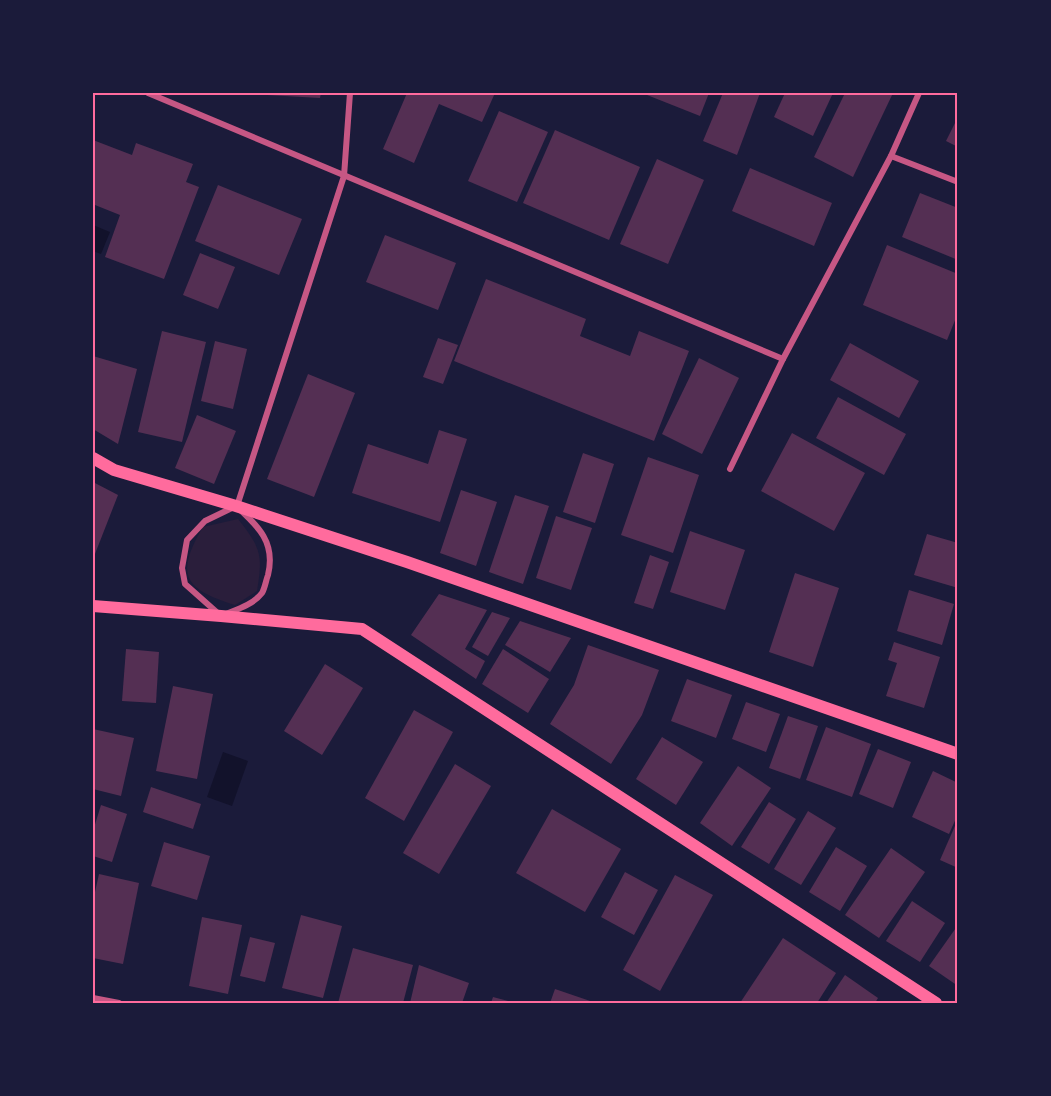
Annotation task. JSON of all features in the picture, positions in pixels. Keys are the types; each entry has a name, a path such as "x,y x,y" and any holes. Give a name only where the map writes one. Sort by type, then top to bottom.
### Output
{"main road":[{"path":"93,458 114,470 236,506 407,562 958,754"},
{"path":"93,606 221,615 362,629 936,1003"}],"street":[{"path":"148,93 783,359"},
{"path":"236,506 257,525 267,542 270,566 263,592 249,604 221,615 185,584 182,568 187,540 205,521 236,506 344,176 350,93"},
{"path":"730,469 783,359 891,156 919,93"},
{"path":"891,156 958,182"},
{"path":"93,998 119,1003"}],"shaded area":[{"path":"93,225 110,232 101,254 93,251"},
{"path":"238,519 256,545 260,569 257,591 235,605 204,593 189,578 187,568 194,543 203,527"},
{"path":"223,752 248,761 232,806 207,797"}],"building":[{"path":"267,93 321,93 320,98 267,95"},
{"path":"407,93 495,93 482,122 439,104 414,163 383,149"},
{"path":"642,93 709,93 700,116"},
{"path":"723,93 760,93 737,155 703,141"},
{"path":"785,93 833,93 813,136 774,117"},
{"path":"845,93 893,93 853,177 814,157"},
{"path":"499,111 548,132 517,202 468,181"},
{"path":"958,117 958,147 946,141"},
{"path":"555,130 640,167 609,240 523,203"},
{"path":"93,140 132,155 136,143 193,164 186,182 199,187 164,279 105,257 120,215 95,205 93,210"},
{"path":"657,159 704,180 668,264 620,244"},
{"path":"750,168 832,203 814,246 732,211"},
{"path":"218,185 302,219 279,275 195,241"},
{"path":"920,193 958,208 958,260 902,237"},
{"path":"385,235 456,263 438,310 366,282"},
{"path":"887,245 958,274 958,313 947,340 863,305"},
{"path":"200,253 235,267 218,309 183,295"},
{"path":"486,279 586,319 580,336 630,356 639,331 689,351 654,441 454,361"},
{"path":"162,331 206,342 182,442 138,432"},
{"path":"438,338 458,345 443,384 423,377"},
{"path":"215,341 247,349 233,409 201,401"},
{"path":"850,343 919,381 899,418 830,380"},
{"path":"93,356 137,369 118,444 93,429"},
{"path":"699,358 739,378 702,454 662,434"},
{"path":"308,374 355,393 314,497 267,479"},
{"path":"838,397 906,434 884,475 816,438"},
{"path":"197,415 236,431 214,484 175,468"},
{"path":"439,430 467,439 440,522 352,493 368,444 428,464"},
{"path":"792,433 865,473 834,531 761,491"},
{"path":"583,453 614,464 595,523 563,512"},
{"path":"648,457 699,475 673,553 621,535"},
{"path":"93,482 118,495 93,559"},
{"path":"461,490 497,502 476,566 440,553"},
{"path":"515,495 549,506 523,584 489,572"},
{"path":"556,516 592,528 571,590 536,578"},
{"path":"690,531 745,550 725,610 670,592"},
{"path":"927,534 958,543 958,588 914,575"},
{"path":"650,555 669,562 653,609 634,603"},
{"path":"795,573 839,588 813,667 769,652"},
{"path":"909,590 954,604 942,645 897,631"},
{"path":"439,594 487,610 465,649 485,661 476,679 411,635"},
{"path":"492,612 510,618 488,656 472,647"},
{"path":"520,621 571,638 550,672 505,645"},
{"path":"894,642 940,657 924,708 886,696 897,663 888,660"},
{"path":"588,645 659,670 642,715 611,764 550,724 574,685"},
{"path":"126,649 159,652 156,703 122,701"},
{"path":"503,649 549,679 528,713 482,684"},
{"path":"325,664 363,688 322,755 284,731"},
{"path":"687,679 732,695 716,738 671,721"},
{"path":"173,686 213,694 197,779 156,771"},
{"path":"746,702 780,714 766,752 732,739"},
{"path":"414,710 453,732 404,821 365,798"},
{"path":"788,716 818,726 800,779 769,768"},
{"path":"826,727 871,744 852,797 806,780"},
{"path":"93,729 134,738 121,796 93,789"},
{"path":"662,737 703,762 676,805 636,779"},
{"path":"878,749 911,762 893,808 859,794"},
{"path":"455,764 491,786 439,874 403,853"},
{"path":"738,766 771,788 732,846 700,823"},
{"path":"933,771 958,783 958,814 949,834 912,817"},
{"path":"151,787 201,804 193,829 143,812"},
{"path":"769,802 796,819 769,864 741,847"},
{"path":"101,805 127,814 112,862 93,856 93,831"},
{"path":"552,809 621,849 585,912 516,873"},
{"path":"808,811 836,828 801,885 774,869"},
{"path":"958,819 958,868 940,860"},
{"path":"164,842 210,856 197,900 151,886"},
{"path":"836,847 867,866 840,911 809,892"},
{"path":"891,848 925,872 879,938 845,915"},
{"path":"625,872 658,890 634,935 601,917"},
{"path":"99,874 139,883 123,964 93,958 93,901"},
{"path":"675,875 713,895 660,991 623,970"},
{"path":"912,901 945,923 920,962 886,941"},
{"path":"301,915 342,926 323,998 282,988"},
{"path":"202,917 242,925 228,994 189,986"},
{"path":"958,925 958,986 929,966"},
{"path":"250,937 275,943 265,982 240,976"},
{"path":"783,938 836,973 817,1003 740,1003"},
{"path":"353,948 413,965 403,1003 338,1003"},
{"path":"419,965 469,983 462,1003 410,1003"},
{"path":"845,975 878,998 875,1003 826,1003"},
{"path":"555,989 596,1003 550,1003"},
{"path":"493,997 512,1002 512,1003 491,1003"}]}
